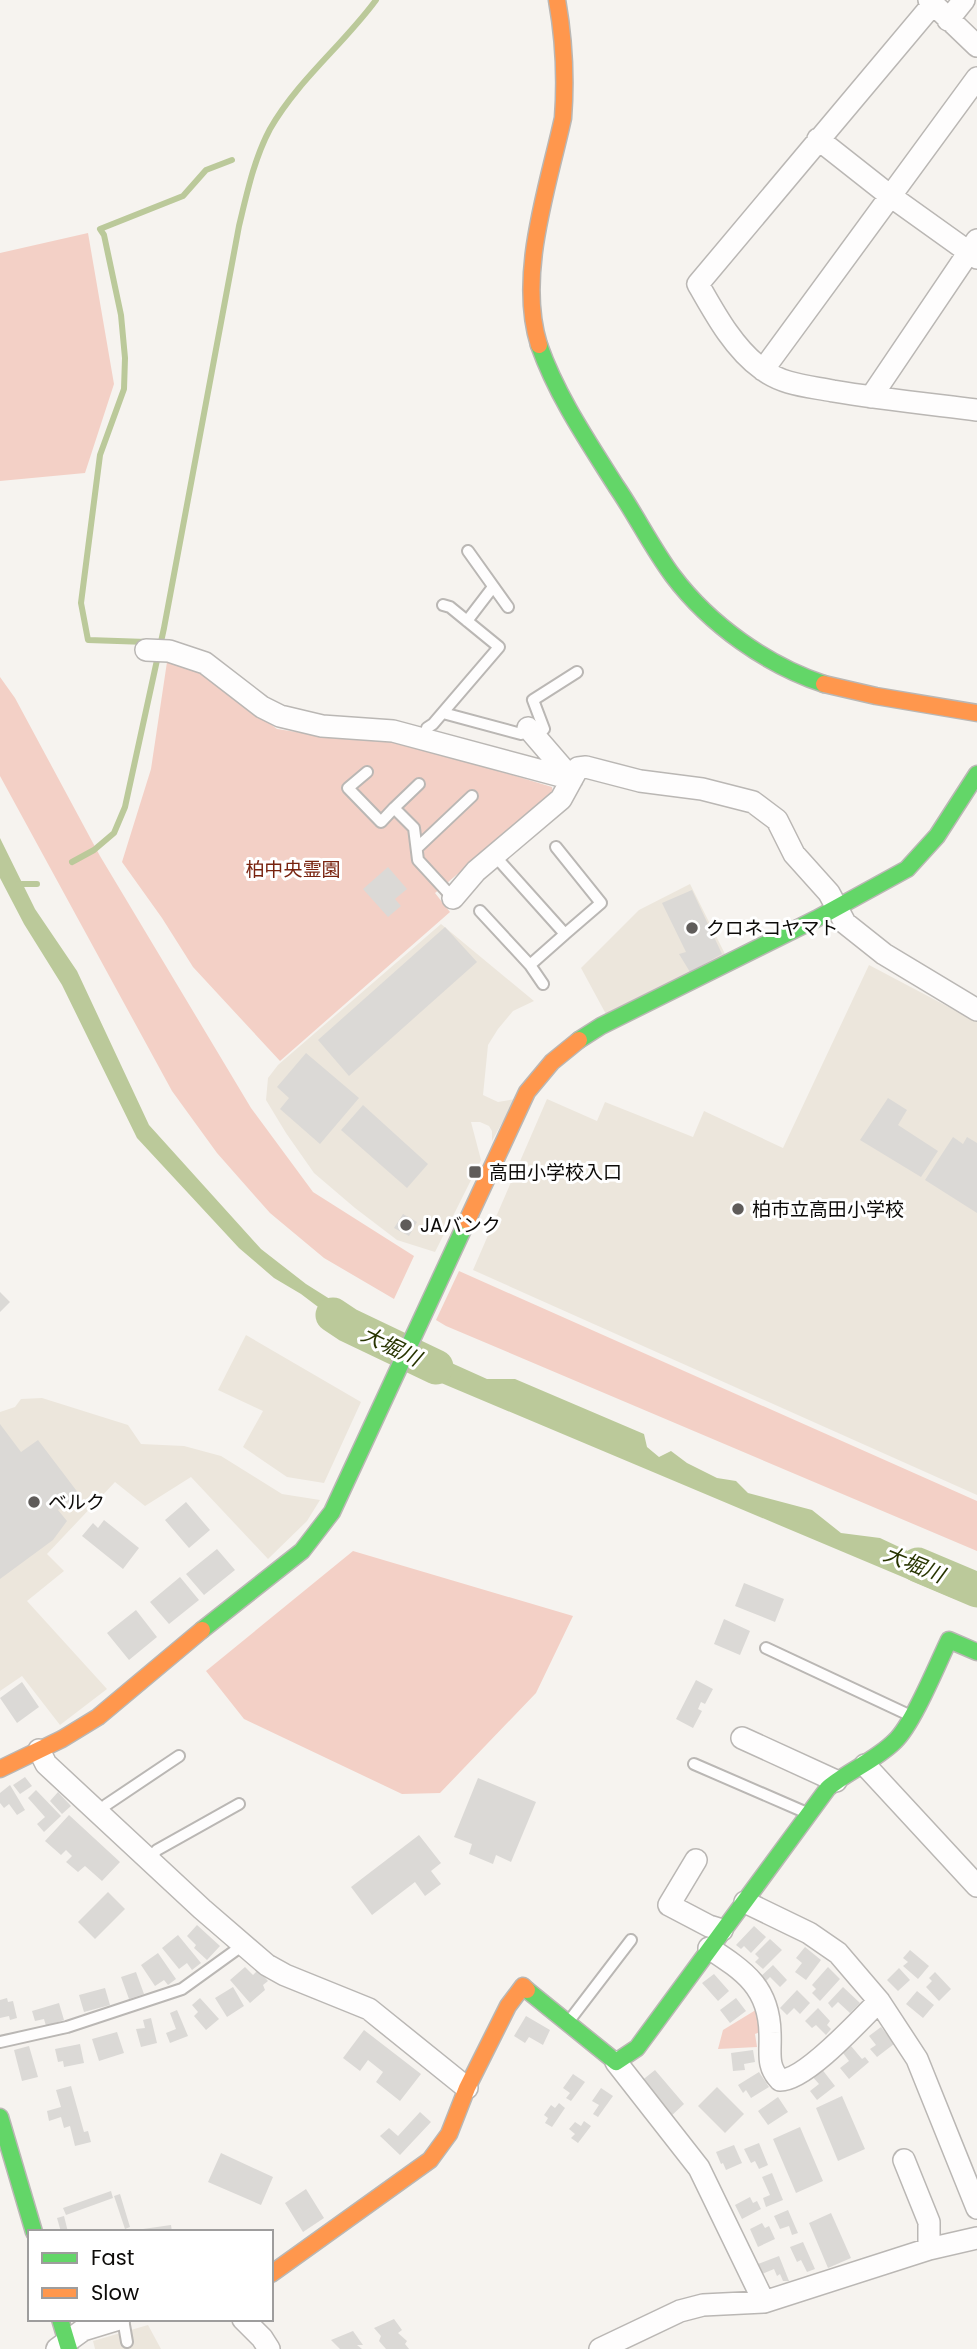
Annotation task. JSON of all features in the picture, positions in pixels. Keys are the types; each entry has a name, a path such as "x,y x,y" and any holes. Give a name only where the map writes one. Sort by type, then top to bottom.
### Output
{"street":[{"path":"557,0 566,88 563,118 534,260 533,292 539,345 562,398 676,579 725,627 750,647 816,681 852,692 891,701 934,704 977,713"},
{"path":"948,20 964,0"},
{"path":"977,46 931,2 698,284 719,320 750,358 763,370 784,382 871,397 977,410"},
{"path":"763,370 977,78"},
{"path":"818,139 889,195 974,251 871,397"},
{"path":"146,650 169,651 205,663 262,707 280,716 322,726 393,731 572,779"},
{"path":"532,733 572,779"},
{"path":"453,898 476,871 561,799 578,768 586,767 640,781 702,789 753,802 777,820 794,854 829,893 845,923 884,954 977,1010"},
{"path":"0,1769 62,1739 98,1717 178,1649 302,1552 332,1512 527,1092 544,1069 568,1046 601,1026 837,908 907,869 920,858 950,821 977,774"},
{"path":"617,2062 638,2048 808,1814 836,1781 865,1765 897,1740 949,1640 977,1652"},
{"path":"743,1738 836,1781"},
{"path":"39,1750 46,1764 267,1965 369,2009 467,2088"},
{"path":"865,1765 977,1886"},
{"path":"696,1860 669,1905 709,1926 723,1930"},
{"path":"745,1902 809,1933 838,1953 879,2001 917,2059 977,2208"},
{"path":"709,1948 739,1968 754,1982 765,2004 771,2031 769,2062 773,2073 780,2080 799,2075 879,2001"},
{"path":"273,2273 430,2160 449,2134 467,2088 508,2006 523,1986 617,2062 699,2168 764,2302"},
{"path":"0,2117 33,2230"},
{"path":"904,2160 929,2222 929,2249"},
{"path":"600,2349 680,2311 703,2305 764,2302 929,2249 977,2238"},
{"path":"60,2321 64,2346"},
{"path":"64,2346 83,2330 114,2321"},
{"path":"245,2321 270,2349"}],"lane":[{"path":"468,551 508,607"},
{"path":"467,621 493,587"},
{"path":"427,728 499,647 450,607 443,605"},
{"path":"443,713 521,734 532,733 544,729 533,700 576,672"},
{"path":"367,772 348,788 381,822 419,784"},
{"path":"417,849 472,796"},
{"path":"394,808 414,828 418,860 453,898"},
{"path":"530,965 601,903 556,847"},
{"path":"495,856 565,934"},
{"path":"480,911 544,984"},
{"path":"766,1648 911,1717"},
{"path":"100,1812 106,1805 179,1756"},
{"path":"694,1764 808,1814"},
{"path":"150,1858 158,1850 239,1804"},
{"path":"569,2022 631,1940"},
{"path":"0,2042 67,2027 182,1989 243,1945"},
{"path":"122,2321 128,2347"}],"shaded area":[{"path":"690,884 726,956 607,1016 581,968 639,910"},
{"path":"441,924 534,1001 513,1011 488,1045 483,1095 498,1102 515,1099 492,1141 489,1126 471,1122 481,1160 435,1252 397,1240 314,1173 266,1100 268,1078 278,1065"},
{"name":"柏市立高田小学校","path":"869,965 977,1022 977,1495 473,1270 547,1099 597,1121 605,1102 693,1137 704,1111 783,1148"},
{"path":"246,1335 361,1402 324,1483 287,1477 243,1447 263,1411 218,1390"},
{"path":"42,1398 128,1425 141,1444 184,1446 221,1456 282,1494 320,1500 307,1521 268,1559 191,1477 145,1506 115,1482 47,1554 64,1571 27,1601 107,1689 60,1725 22,1676 0,1691 0,1412 15,1407 21,1399"},
{"path":"148,2325 161,2349 95,2349 93,2341"}],"green space":[{"path":"88,233 114,384 85,473 0,481 0,253"},
{"name":"柏中央霊園","path":"167,662 203,674 277,729 322,736 395,740 552,787 553,794 435,893 450,912 280,1061 193,967 122,862 151,769"},
{"path":"0,677 15,698 100,856 251,1108 313,1192 414,1256 394,1299 324,1258 270,1213 217,1153 172,1091 0,776"},
{"path":"459,1271 977,1501 977,1551 446,1326 436,1320"},
{"path":"353,1551 573,1616 536,1693 440,1793 402,1794 244,1719 206,1671"},
{"path":"759,2008 763,2031 755,2034 757,2047 718,2049 723,2030"}],"water":[{"path":"0,838 35,909 77,971 149,1125 261,1249 306,1284 379,1330 371,1347 301,1294 274,1278 239,1248 137,1138 62,985 24,924 0,878"},
{"path":"418,1348 487,1379 515,1379 644,1434 647,1447 659,1457 671,1451 687,1463 717,1478 736,1481 748,1493 812,1510 841,1533 880,1538 963,1577 955,1599 408,1369"}],"building":[{"path":"388,867 407,889 395,899 401,906 388,917 363,889"},
{"name":"クロネコヤマト","path":"692,890 722,954 690,972 679,954 686,952 662,903"},
{"path":"445,927 477,962 349,1076 318,1040"},
{"path":"306,1053 359,1098 320,1144 280,1109 289,1098 277,1087"},
{"path":"888,1098 907,1110 898,1125 938,1151 921,1177 860,1140"},
{"path":"363,1105 428,1164 407,1188 341,1130"},
{"path":"953,1137 963,1144 967,1137 977,1143 977,1213 925,1180"},
{"name":"JAバンク","path":"403,1214 417,1222 409,1236 394,1228"},
{"path":"0,1292 10,1302 0,1312"},
{"name":"ベルク","path":"0,1424 21,1452 38,1440 79,1494 58,1510 67,1521 53,1540 0,1579"},
{"path":"186,1502 210,1530 189,1548 165,1520"},
{"path":"104,1520 139,1548 123,1569 82,1536 93,1523 98,1528"},
{"path":"217,1549 235,1570 204,1595 186,1574"},
{"path":"180,1577 199,1600 169,1624 150,1602"},
{"path":"744,1583 784,1599 775,1622 735,1606"},
{"path":"136,1610 157,1637 129,1660 107,1633"},
{"path":"724,1619 750,1631 740,1655 714,1644"},
{"path":"696,1680 713,1689 705,1704 701,1702 698,1709 702,1711 693,1728 676,1719"},
{"path":"22,1682 39,1707 17,1723 0,1698"},
{"path":"25,1777 32,1786 20,1794 13,1785"},
{"path":"478,1778 536,1802 511,1862 496,1855 493,1864 469,1854 472,1844 454,1837"},
{"path":"10,1785 25,1810 17,1815 9,1804 4,1808 0,1803 0,1793"},
{"path":"36,1790 61,1816 44,1832 37,1824 45,1817 28,1798"},
{"path":"58,1792 71,1806 62,1814 50,1801"},
{"path":"69,1815 120,1862 102,1881 85,1866 78,1872 66,1862 72,1856 66,1850 61,1855 45,1841"},
{"path":"419,1835 441,1863 431,1871 441,1884 425,1896 415,1882 372,1915 351,1887"},
{"path":"108,1892 125,1909 95,1939 78,1922"},
{"path":"197,1925 220,1946 207,1960 194,1948 196,1945 187,1936"},
{"path":"754,1926 766,1937 751,1953 744,1946 741,1949 736,1945"},
{"path":"178,1935 201,1963 192,1970 187,1963 179,1969 162,1948"},
{"path":"770,1939 782,1950 763,1969 755,1962 759,1958 755,1954"},
{"path":"805,1947 821,1960 806,1980 795,1972 802,1963 796,1958"},
{"path":"910,1950 929,1966 918,1979 903,1966 908,1962 903,1958"},
{"path":"158,1953 176,1979 168,1985 164,1980 155,1986 141,1965"},
{"path":"773,1965 787,1980 780,1987 770,1977 765,1982 760,1977"},
{"path":"245,1967 253,1975 258,1970 268,1981 263,1985 265,1990 250,2003 230,1980"},
{"path":"828,1967 840,1979 820,2001 812,1993 816,1989 812,1985"},
{"path":"899,1968 910,1980 898,1991 887,1980"},
{"path":"136,1972 144,1994 129,1999 121,1977"},
{"path":"935,1972 951,1989 939,2001 926,1987"},
{"path":"714,1974 729,1991 718,2001 702,1983"},
{"path":"233,1987 244,2006 227,2017 215,1998"},
{"path":"843,1987 860,2003 850,2013 838,2002 832,2008 828,2003"},
{"path":"105,1988 110,2005 84,2012 79,1995"},
{"path":"797,1990 810,2003 800,2014 794,2008 787,2015 780,2008"},
{"path":"917,1991 934,2005 923,2018 906,2004"},
{"path":"7,1998 8,2002 13,2001 17,2018 0,2018 0,2000"},
{"path":"200,1998 219,2019 206,2030 194,2016 198,2012 192,2005"},
{"path":"736,1998 746,2011 730,2023 720,2010"},
{"path":"59,2003 64,2020 46,2026 44,2019 35,2021 32,2011"},
{"path":"818,2008 830,2021 827,2025 831,2029 826,2035 816,2025 812,2028 805,2021"},
{"path":"177,2010 188,2036 170,2043 166,2033 176,2029 170,2013"},
{"path":"526,2016 550,2030 543,2045 529,2037 525,2043 514,2036"},
{"path":"151,2018 157,2043 141,2047 136,2029 145,2028 143,2020"},
{"path":"881,2027 894,2044 877,2057 870,2049 876,2045 869,2036"},
{"path":"364,2030 421,2074 400,2101 376,2082 383,2072 368,2060 360,2071 343,2058"},
{"path":"117,2032 124,2053 99,2061 92,2039"},
{"path":"80,2044 84,2063 64,2067 63,2061 58,2062 55,2049"},
{"path":"29,2046 38,2077 22,2081 14,2050"},
{"path":"851,2046 862,2059 865,2057 869,2062 849,2079 840,2068 849,2061 843,2053"},
{"path":"753,2050 755,2062 744,2064 745,2070 733,2071 731,2053"},
{"path":"821,2068 835,2086 817,2100 810,2091 819,2084 811,2075"},
{"path":"655,2070 684,2104 670,2117 640,2082"},
{"path":"759,2072 769,2087 751,2098 746,2090 743,2093 738,2085"},
{"path":"573,2074 585,2082 571,2101 566,2098 570,2093 563,2088"},
{"path":"71,2086 84,2132 88,2131 91,2142 75,2146 70,2126 64,2128 61,2117 49,2121 47,2111 61,2107 56,2090"},
{"path":"717,2087 744,2114 725,2133 698,2106"},
{"path":"601,2088 613,2096 598,2117 593,2114 599,2105 592,2101"},
{"path":"842,2096 865,2149 838,2161 816,2108"},
{"path":"778,2097 788,2112 768,2125 758,2111"},
{"path":"559,2103 565,2108 552,2127 545,2123 548,2118 544,2115 551,2105 555,2108"},
{"path":"420,2112 431,2122 400,2155 380,2136 389,2128 398,2136"},
{"path":"584,2121 591,2126 578,2143 571,2138 575,2134 569,2129 575,2122 581,2126"},
{"path":"800,2127 823,2181 796,2193 773,2139"},
{"path":"759,2143 768,2165 759,2169 755,2161 751,2163 744,2149"},
{"path":"734,2145 742,2163 726,2170 716,2152"},
{"path":"221,2153 273,2177 261,2205 208,2182"},
{"path":"772,2173 783,2200 766,2207 763,2198 770,2195 762,2177"},
{"path":"306,2189 324,2218 303,2232 285,2203"},
{"path":"111,2191 113,2198 66,2215 63,2208"},
{"path":"120,2194 130,2227 125,2229 114,2196"},
{"path":"750,2197 753,2203 757,2201 761,2209 742,2219 735,2205"},
{"path":"788,2210 798,2233 792,2235 789,2226 780,2229 774,2216"},
{"path":"831,2213 851,2258 828,2268 809,2223"},
{"path":"64,2216 68,2230 60,2230 57,2218"},
{"path":"762,2223 765,2228 769,2226 775,2239 758,2247 750,2229"},
{"path":"171,2225 172,2230 136,2230"},
{"path":"803,2242 815,2269 807,2272 801,2260 797,2262 790,2247"},
{"path":"779,2256 789,2281 783,2281 774,2269 762,2274 758,2264"},
{"path":"394,2319 402,2330 398,2333 407,2341 405,2344 409,2349 386,2349 379,2341 381,2336 374,2328"},
{"path":"353,2331 363,2345 357,2345 362,2349 340,2349 331,2340"}],"waterway":[{"path":"72,862 94,850 114,833 125,807 164,628 239,226 255,164 264,140 281,111 376,0"},
{"path":"147,642 88,640 81,603 100,455 124,389 125,358 121,315 104,235 100,229 183,196 206,170 232,160"},
{"path":"18,884 37,884"},
{"name":"大堀川","path":"333,1315 348,1325 436,1367"},
{"name":"大堀川","path":"918,1565 977,1590"}],"traffic: fast":[{"path":"539,345 546,364 584,435 658,554 688,594 722,627 741,641 782,666 824,684"},
{"path":"579,1040 601,1026 816,919 907,869 937,836 977,774"},
{"path":"202,1630 302,1551 332,1512 467,1221"},
{"path":"527,1990 616,2062 637,2048 828,1788 879,1754 902,1733 917,1708 949,1640 977,1652"},
{"path":"0,2117 33,2230"},
{"path":"61,2321 69,2349"}],"traffic: slow":[{"path":"539,345 533,318 533,261 564,103 564,59 557,0"},
{"path":"824,684 876,696 977,713"},
{"path":"467,1221 527,1092 552,1062 579,1040"},
{"path":"0,1769 62,1739 98,1717 202,1630"},
{"path":"273,2273 430,2160 449,2134 467,2088 508,2006 523,1986 527,1990"}],"place":[{"name":"クロネコヤマト","path":"692,928"},
{"name":"高田小学校入口","path":"475,1172"},
{"name":"柏市立高田小学校","path":"738,1209"},
{"name":"JAバンク","path":"406,1225"},
{"name":"ベルク","path":"34,1502"}]}
